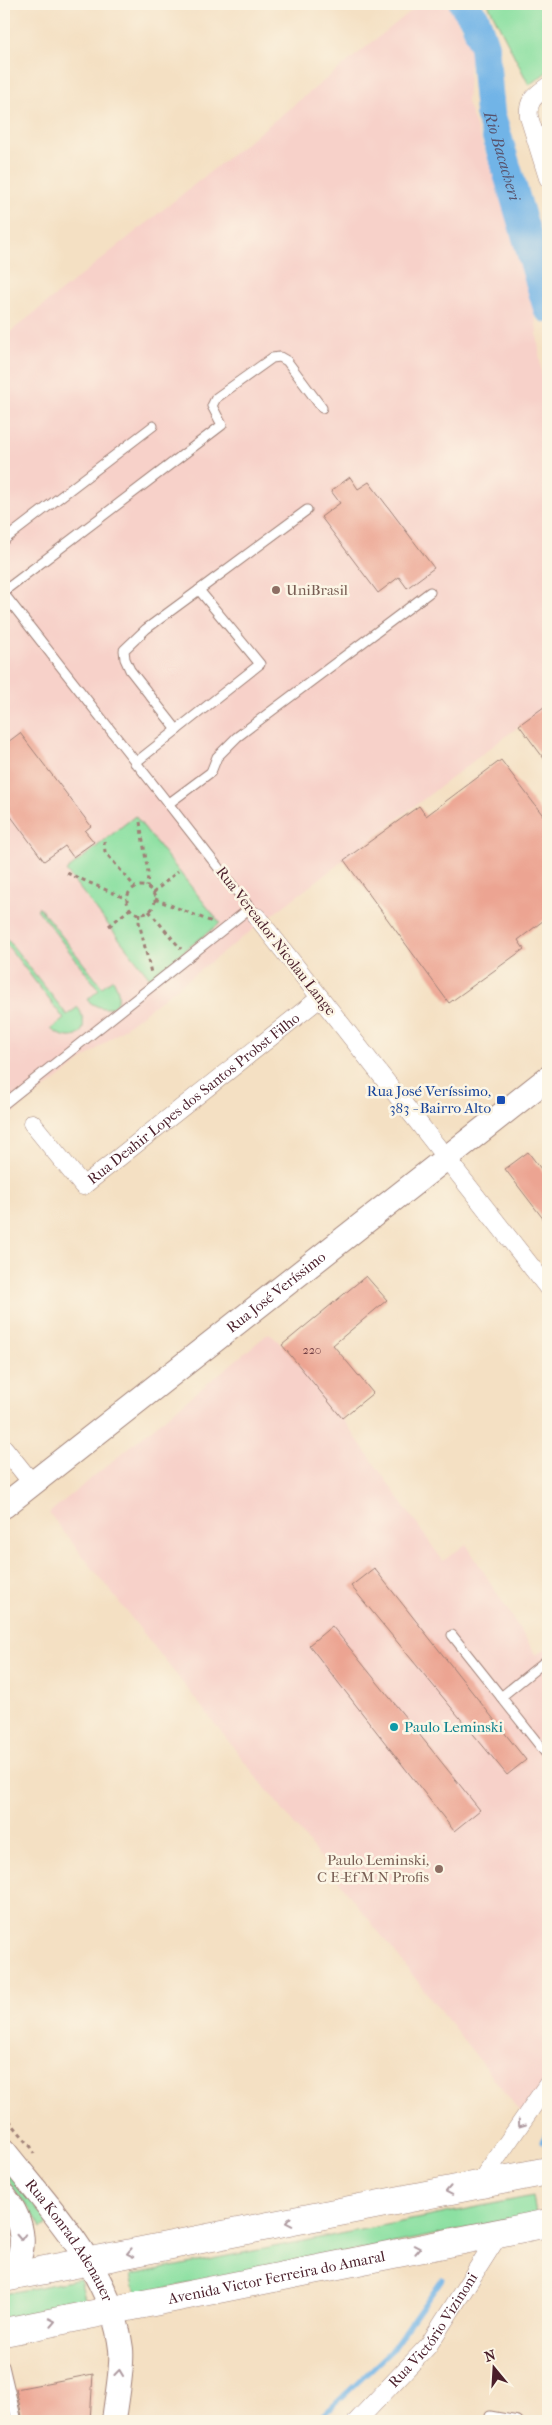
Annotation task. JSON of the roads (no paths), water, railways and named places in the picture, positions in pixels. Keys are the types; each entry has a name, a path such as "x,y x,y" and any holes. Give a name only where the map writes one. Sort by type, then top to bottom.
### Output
{"highway":[{"path":"4,2277 548,2171"},
{"name":"Avenida Victor Ferreira do Amaral","path":"4,2332 548,2223"}],"street":[{"path":"548,86 530,100 528,117 548,178"},
{"name":"Rua Vereador Nicolau Lange","path":"253,912 548,1288"},
{"name":"Rua Deahir Lopes dos Santos Probst Filho","path":"32,1123 83,1186 320,998"},
{"name":"Rua José Veríssimo","path":"4,1506 548,1078"},
{"path":"4,1448 32,1483"},
{"path":"478,2185 548,2084"},
{"name":"Rua Konrad Adenauer","path":"4,2151 78,2245 112,2310 121,2350 114,2421"},
{"name":"Rua Konrad Adenauer","path":"4,2196 18,2217 22,2244 16,2264 4,2277"},
{"name":"Rua Victório Vizinoni","path":"356,2421 428,2346 500,2233"}],"lane":[{"path":"4,592 222,425 212,406 216,398 272,358 280,357 286,361 322,408"},
{"path":"4,540 153,426"},
{"path":"177,730 130,670 125,659 124,650 170,610 307,510"},
{"path":"135,762 260,664 199,590"},
{"name":"Rua Vereador Nicolau Lange","path":"4,592 253,912"},
{"path":"168,804 211,772 217,756 237,738 430,592"},
{"path":"4,1104 253,912"},
{"path":"452,1635 548,1756"},
{"path":"501,1697 548,1660"},
{"path":"4,2366 17,2421"},
{"path":"490,2416 518,2421"}],"waterway":[{"name":"Rio Bacacheri","path":"464,4 475,19 484,46 490,113 548,308"},
{"path":"542,2141 548,2132"},
{"path":"317,2421 391,2351 442,2279"}],"place":[{"name":"UniBrasil","path":"276,590"},
{"name":"Rua José Veríssimo, 383 - Bairro Alto","path":"501,1100"},
{"name":"Paulo Leminski","path":"394,1727"},
{"name":"Paulo Leminski, C E-Ef M N Profis","path":"439,1869"}]}
